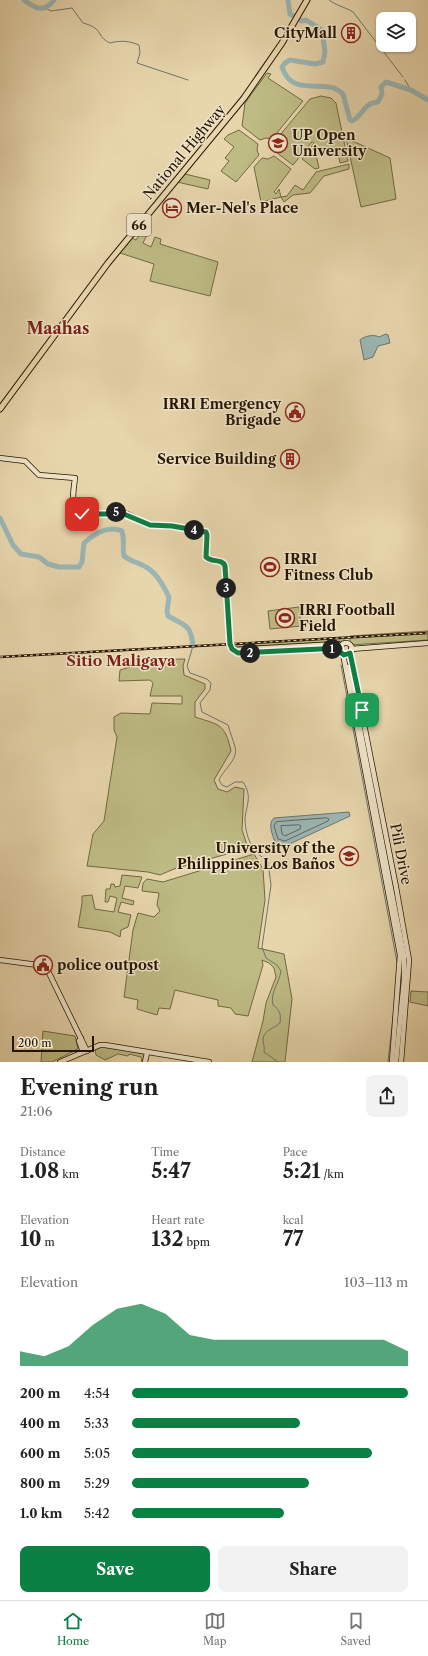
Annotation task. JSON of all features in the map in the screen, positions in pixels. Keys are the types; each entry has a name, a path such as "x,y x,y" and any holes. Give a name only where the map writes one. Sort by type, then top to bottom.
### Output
{"main road":[{"name":"National Highway","path":"0,409 108,263 244,98 295,21 307,0"}],"street":[{"path":"0,458 25,461 39,475 75,478 74,503 78,511 82,514 107,514 119,512 150,525 172,526 206,532 206,557 210,560 221,562 225,566 230,644 234,650 338,644 348,653 404,956 404,980 396,1062"},
{"path":"340,647 348,644 348,653 400,955 392,1062"},
{"path":"348,653 428,644"},
{"name":"Pili Drive","path":"348,653 395,881 409,960 401,1062"},
{"path":"0,960 38,965 46,969 82,1038 85,1052"},
{"path":"60,1062 100,1045 209,1062"},
{"path":"146,1062 147,1053"}],"shaded area":[{"path":"267,73 271,74 268,78 303,101 272,139 266,138 260,140 242,126 245,103"},
{"path":"321,96 331,98 336,103 348,161 340,163 338,153 332,154 331,152 319,155 318,147 311,147 314,143 312,142 293,165 277,153 278,147 275,141 310,99"},
{"path":"239,130 258,144 257,150 259,155 236,182 221,171 229,161 225,158 234,147 224,139 228,135"},
{"path":"346,138 390,158 396,199 361,207"},
{"path":"315,150 319,168 315,169 302,159 307,152"},
{"path":"274,156 291,169 274,192 276,194 279,189 281,197 261,202 254,167 262,158 268,159"},
{"path":"349,164 349,169 324,176 310,193 293,195 284,202 281,197 287,196 295,185 303,190 316,172"},
{"path":"185,174 210,180 208,189 177,182"},
{"path":"141,233 147,235 143,243 151,247 155,237 161,239 160,244 218,262 210,296 150,281 154,264 120,253 132,238 136,240"},
{"name":"IRRI Football Field","path":"299,607 301,626 270,629 268,611"},
{"path":"428,631 428,640 350,645 350,636"},
{"path":"344,638 344,641 236,647 234,645"},
{"path":"185,659 183,666 184,675 205,684 205,689 195,702 195,717 216,724 224,730 229,742 231,751 214,780 218,789 227,792 235,787 244,789 242,830 248,848 174,869 160,875 148,872 87,866 93,834 104,821 117,737 114,730 114,717 121,713 150,714 152,703 182,704 182,696 150,696 153,683 150,680 119,681 120,670 130,667 131,660"},
{"path":"254,854 263,869 265,900 258,948 284,954 292,999 285,1062 252,1062 263,1021 266,1003 276,977 274,968 269,963 262,960 263,965 248,1016 235,1014 231,1008 218,1006 218,1000 175,990 170,1009 159,1008 157,1015 137,1009 138,1000 124,997 133,930 138,913 154,917 160,911 157,905 159,893 142,891 143,883 147,879 163,882"},
{"path":"122,875 142,877 138,888 125,886 122,898 134,901 133,905 121,902 118,912 131,915 128,927 121,930 120,937 110,932 78,927 82,896 92,895 95,909 114,912 117,898 110,896 108,902 105,902 106,889 110,889 111,884 114,884 115,887 120,886"},
{"path":"411,991 428,992 428,1006 410,1002"},
{"path":"43,1031 75,1036 78,1049 52,1062 41,1062"},
{"path":"105,1046 146,1053 145,1062 142,1062 141,1057 129,1054 128,1056 118,1054 105,1060 96,1055 95,1049"}],"water":[{"path":"386,334 388,335 390,343 378,346 373,357 364,360 360,340 364,337 379,337"},
{"path":"349,812 350,816 285,846 275,843 271,826 274,818"}],"waterway":[{"path":"24,0 32,6 40,8 47,7 54,0"},
{"path":"288,0 290,14 302,21 306,20 322,30 325,52 323,62 315,64 290,60 285,63 282,67 290,80 296,84 331,87 337,89 343,94 350,120 352,121 369,104 378,102 382,94 381,87 386,82 411,90 428,100"},
{"path":"329,0 353,12 403,77"},
{"path":"47,9 51,11 72,8 83,23 90,25 97,30 103,38 110,43 125,41 139,45 140,53 137,63 188,80"},
{"path":"405,80 411,90"},
{"path":"0,518 13,545 21,554 39,557 48,564 59,567 79,567 82,562 84,543 97,533 112,529 122,531 124,556 129,560 146,567 157,576 169,597 167,611 168,616 189,629 193,646"},
{"path":"193,646 187,666 190,673 207,679 211,683 210,690 200,703 202,712 228,725 236,751 233,760 219,780 222,785 227,787 235,782 243,782 246,787 248,792 245,819 247,835 255,851 268,862 271,885 262,947 266,958 277,965 281,971 272,1000 273,1005 280,1012 280,1023 265,1033 263,1039 264,1052 278,1062"},
{"path":"341,665 397,962"},
{"path":"388,1062 394,1009"}],"railway":[{"path":"0,657 428,633"}],"place":[{"name":"CityMall","path":"351,33"},
{"name":"UP Open University","path":"278,143"},
{"name":"Mer-Nel's Place","path":"172,208"},
{"name":"IRRI Emergency Brigade","path":"295,412"},
{"name":"Service Building","path":"290,459"},
{"name":"IRRI Fitness Club","path":"270,567"},
{"name":"IRRI Football Field","path":"285,618"},
{"name":"University of the Philippines Los Baños","path":"349,856"},
{"name":"police outpost","path":"43,965"}],"district":[{"name":"Maahas","path":"58,328"},
{"name":"Sitio Maligaya","path":"121,661"}],"route":[{"path":"82,514 107,514 119,512 150,525 172,526 206,532 205,555 207,559 223,562 225,564 230,647 236,653 340,648 340,652 344,655 350,653 362,710"}]}
